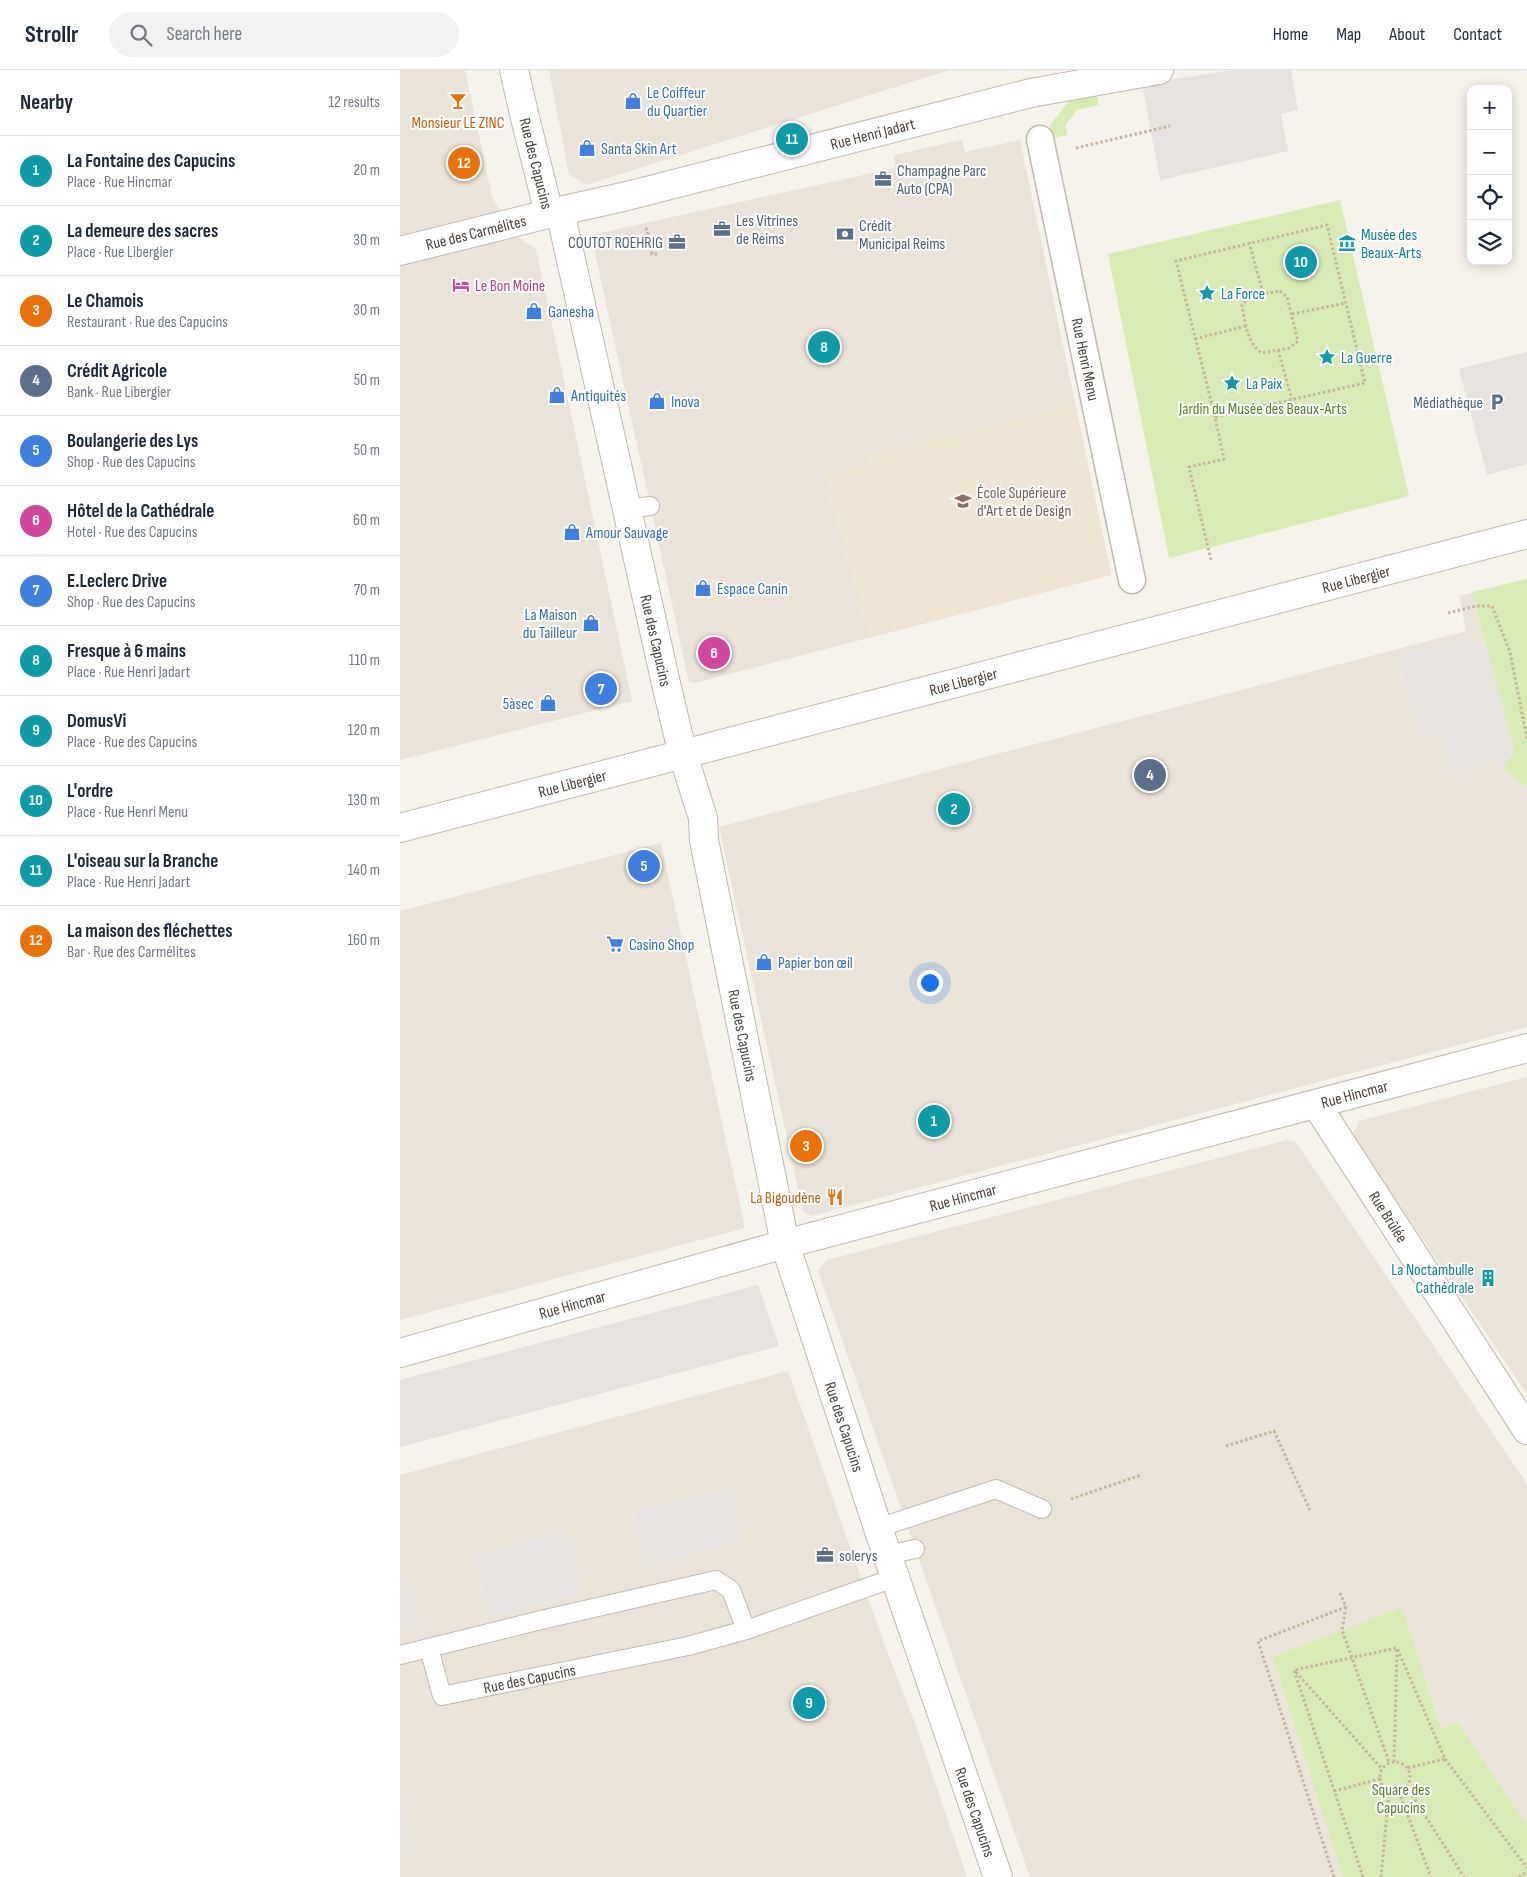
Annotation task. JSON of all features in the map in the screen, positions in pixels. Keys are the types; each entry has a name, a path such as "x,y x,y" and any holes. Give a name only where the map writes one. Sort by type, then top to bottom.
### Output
{"street":[{"name":"Rue des Capucins","path":"514,70 525,118 555,212 638,508 683,755 703,818 704,840 785,1244 891,1567 998,1877"},
{"name":"Rue Henri Jadart","path":"555,212 627,196 1030,94 1159,70"},
{"name":"Rue Henri Menu","path":"1042,147 1132,580"},
{"name":"Rue des Carmélites","path":"400,251 555,212"},
{"name":"Rue Libergier","path":"400,828 1527,534"},
{"name":"Rue Hincmar","path":"400,1353 785,1244 1527,1048"},
{"name":"Rue Brûlée","path":"1316,1104 1444,1288 1527,1430"}],"lane":[{"path":"878,1528 996,1489 1042,1509"},
{"name":"Rue des Capucins","path":"429,1648 442,1696 688,1646 746,1630 891,1567 915,1549"},
{"path":"400,1655 716,1580 731,1590 746,1630"}],"path":[{"path":"1042,147 1170,126"},
{"path":"1211,560 1189,467 1224,459 1176,261 1249,242 1327,225 1365,383 1214,417"},
{"path":"641,230 647,229 652,254 657,254"},
{"path":"1249,242 1263,293"},
{"path":"1280,291 1287,298 1292,314 1298,341 1289,348 1262,353 1254,348 1246,326 1242,305 1250,296 1280,291"},
{"path":"1292,314 1346,303"},
{"path":"1195,339 1246,326"},
{"path":"1278,350 1292,399"},
{"path":"1448,613 1476,606 1492,606 1510,652 1527,739"},
{"path":"1226,1446 1274,1431 1310,1510"},
{"path":"1042,1509 1141,1475"},
{"path":"1340,1593 1346,1607 1342,1630 1389,1762"},
{"path":"1334,1877 1258,1641 1346,1607"},
{"path":"1294,1670 1396,1648"},
{"path":"1396,1648 1444,1759 1527,1868"},
{"path":"1394,1762 1396,1648"},
{"path":"1294,1670 1382,1769"},
{"path":"1294,1670 1363,1877"},
{"path":"1407,1768 1444,1759"},
{"path":"1389,1762 1394,1762 1399,1762 1407,1768 1410,1777 1407,1786 1399,1792 1389,1791 1384,1788 1380,1779 1382,1769 1389,1762"},
{"path":"1334,1791 1380,1779"},
{"path":"1407,1786 1464,1877"},
{"path":"1381,1877 1389,1791"},
{"path":"1399,1792 1431,1877"},
{"path":"1519,1877 1527,1872"}],"shaded area":[{"path":"400,70 465,70 492,197 517,237 536,249 632,701 400,760"},
{"path":"549,70 949,70 586,185 569,174"},
{"path":"1233,70 1291,70 1298,110 1281,114 1288,151 1160,180 1142,84"},
{"path":"962,140 965,152 1020,140 1111,575 695,683 689,682 591,235 895,168 894,155"},
{"name":"Médiathèque","path":"1527,352 1527,464 1487,475 1459,369"},
{"name":"École Supérieure d'Art et de Design","path":"1075,403 1111,574 869,637 824,477 871,464 869,454 1013,421"},
{"path":"1527,579 1527,1027 811,1216 803,1211 719,827 1466,631 1459,596"},
{"path":"1460,639 1487,647 1514,749 1504,770 1480,752 1481,765 1449,773 1445,737 1421,736 1417,727 1396,655"},
{"path":"661,843 745,1228 400,1320 400,911"},
{"path":"1527,1077 1527,1394 1353,1136 1359,1121"},
{"path":"1287,1140 1296,1142 1527,1484 1527,1877 1030,1877 818,1271 827,1260"},
{"path":"758,1285 779,1346 400,1447 400,1380"},
{"path":"788,1371 885,1646 916,1726 967,1877 400,1877 400,1475"},
{"path":"729,1489 744,1539 648,1566 633,1511"},
{"path":"568,1530 582,1583 580,1584 582,1592 490,1617 474,1556"},
{"path":"407,1575 421,1626 400,1632 400,1577"},
{"path":"400,1791 414,1852 400,1856"}],"green space":[{"path":"1096,91 1099,105 1077,110 1065,126 1067,135 1052,138 1050,125 1072,97"},
{"name":"Jardin du Musée des Beaux-Arts","path":"1340,200 1409,496 1169,558 1108,254"},
{"path":"1527,579 1527,787 1504,770 1514,749 1472,592"},
{"name":"Square des Capucins","path":"1402,1607 1441,1729 1458,1723 1527,1825 1527,1877 1343,1877 1273,1657"}],"place":[{"name":"Monsieur LE ZINC","path":"458,101"},
{"name":"Le Coiffeur du Quartier","path":"633,101"},
{"name":"L'oiseau sur la Branche","path":"792,139"},
{"name":"Santa Skin Art","path":"587,148"},
{"name":"La maison des fléchettes","path":"464,163"},
{"name":"Champagne Parc Auto (CPA)","path":"883,179"},
{"name":"Les Vitrines de Reims","path":"722,229"},
{"name":"Crédit Municipal Reims","path":"845,234"},
{"name":"COUTOT ROEHRIG","path":"677,242"},
{"name":"Musée des Beaux-Arts","path":"1347,243"},
{"name":"L'ordre","path":"1301,262"},
{"name":"Le Bon Moine","path":"461,285"},
{"name":"La Force","path":"1207,293"},
{"name":"Ganesha","path":"534,311"},
{"name":"Fresque à 6 mains","path":"824,347"},
{"name":"La Guerre","path":"1327,357"},
{"name":"La Paix","path":"1232,383"},
{"name":"Antiquités","path":"557,395"},
{"name":"Inova","path":"657,401"},
{"name":"Médiathèque","path":"1497,402"},
{"name":"École Supérieure d'Art et de Design","path":"963,501"},
{"name":"Amour Sauvage","path":"572,532"},
{"name":"Espace Canin","path":"703,588"},
{"name":"La Maison du Tailleur","path":"591,623"},
{"name":"Hôtel de la Cathédrale","path":"714,653"},
{"name":"E.Leclerc Drive","path":"601,689"},
{"name":"5àsec","path":"548,703"},
{"name":"Crédit Agricole","path":"1150,775"},
{"name":"La demeure des sacres","path":"954,809"},
{"name":"Boulangerie des Lys","path":"644,866"},
{"name":"Casino Shop","path":"615,944"},
{"name":"Papier bon œil","path":"764,962"},
{"name":"La Fontaine des Capucins","path":"934,1121"},
{"name":"Le Chamois","path":"806,1146"},
{"name":"La Bigoudène","path":"835,1197"},
{"name":"La Noctambulle Cathédrale","path":"1488,1278"},
{"name":"solerys","path":"825,1555"},
{"name":"DomusVi","path":"809,1703"}]}
